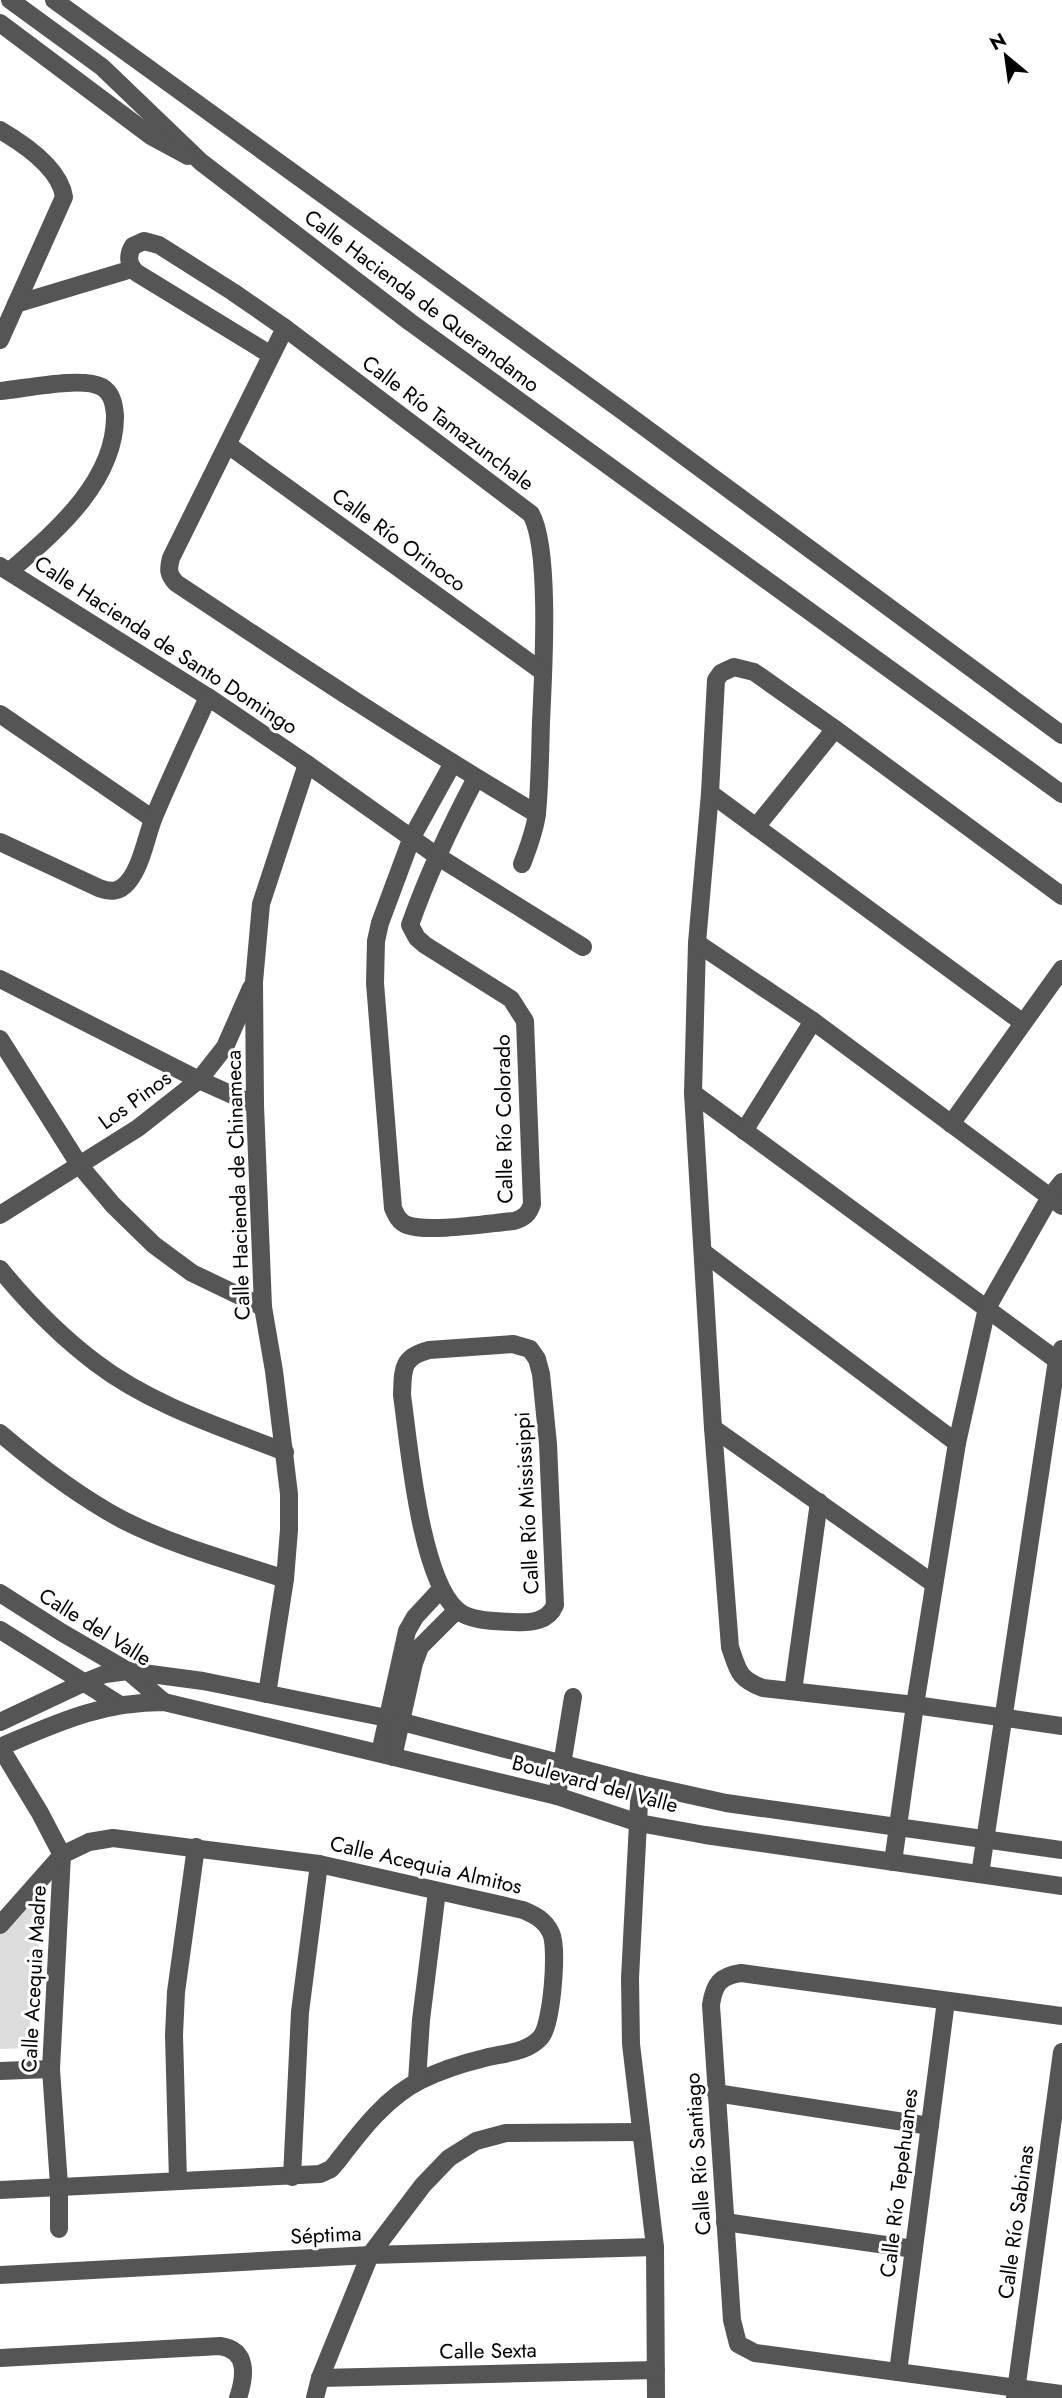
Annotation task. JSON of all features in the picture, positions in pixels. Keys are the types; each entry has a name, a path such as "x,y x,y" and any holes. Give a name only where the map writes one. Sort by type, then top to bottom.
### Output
{"street":[{"name":"Calle Hacienda de Querandamo","path":"10,0 102,67 201,162 410,322 1062,794"},
{"path":"54,0 624,412 1062,735"},
{"name":"Calle Hacienda de Querandamo","path":"0,23 151,136 201,162"},
{"path":"0,131 44,163 60,180 64,197 0,340"},
{"name":"Calle Río Tamazunchale","path":"132,269 129,258 133,246 144,241 159,245 285,328 531,514 539,537 543,597 543,672 537,814 522,864"},
{"path":"16,304 132,269 271,355"},
{"path":"285,328 172,558 168,570 170,576 176,583 293,661 453,764 537,814"},
{"path":"0,391 83,383 100,386 106,391 112,397 115,410 112,443 104,465 91,487 76,508 57,527 5,568"},
{"name":"Calle Río Orinoco","path":"228,445 543,672"},
{"name":"Calle Hacienda de Santo Domingo","path":"5,568 208,696 438,856 583,947"},
{"path":"1062,896 754,672 734,667 721,673 716,680 710,793 697,943 693,1093 713,1428 730,1647 738,1670 747,1682 763,1688 915,1705 1062,1726"},
{"path":"0,842 81,881 111,892 122,888 130,881 153,819 208,696"},
{"path":"0,714 153,819"},
{"path":"756,827 835,729"},
{"name":"Calle Hacienda de Chinameca","path":"267,1694 285,1579 289,1494 263,1307 255,1105 254,982 261,904 307,764"},
{"path":"412,837 453,764"},
{"path":"438,856 476,778"},
{"path":"710,793 1022,1022"},
{"name":"Calle Río Colorado","path":"412,837 380,923 375,958 393,1208 397,1217 412,1227 514,1221 529,1213 532,1204 525,1021 511,999 425,944 412,931 410,925 438,856"},
{"path":"697,943 813,1021 1056,1201"},
{"path":"951,1124 1062,969"},
{"path":"0,979 199,1080 255,1105"},
{"name":"Los Pinos","path":"0,1215 138,1128 199,1080 225,1047 254,982"},
{"path":"744,1131 813,1021"},
{"path":"0,1040 80,1166 113,1205 154,1245 192,1273 263,1307"},
{"path":"693,1093 987,1308 1060,1358 980,1874"},
{"path":"893,1861 957,1443 987,1308 1056,1201 1062,1182"},
{"path":"703,1252 957,1443"},
{"path":"0,1269 46,1319 96,1363 140,1390 197,1418 285,1452"},
{"name":"Calle Río Mississippi","path":"523,1345 530,1349 537,1359 542,1387 548,1444 555,1605 546,1617 525,1623 485,1619 467,1615 457,1609 441,1589 424,1536 402,1395 403,1372 408,1360 416,1353 429,1350 523,1345"},
{"path":"713,1428 934,1584"},
{"path":"0,1433 58,1481 125,1521 285,1579"},
{"path":"793,1692 819,1502"},
{"path":"386,1755 407,1631 415,1617 441,1589"},
{"name":"Calle del Valle","path":"0,1593 128,1671 164,1702"},
{"path":"394,1720 420,1647 457,1609"},
{"path":"0,1630 120,1705"},
{"path":"0,1722 105,1674 128,1671"},
{"name":"Boulevard del Valle","path":"128,1671 203,1681 394,1720 640,1784 726,1803 1062,1850"},
{"path":"557,1796 573,1697"},
{"name":"Boulevard del Valle","path":"0,1747 83,1714 120,1705 164,1702 557,1796 639,1823 705,1835 1062,1886"},
{"path":"0,1747 62,1855"},
{"path":"640,1784 630,1978 631,2044 655,2247 656,2398"},
{"name":"Calle Acequia Almitos","path":"0,1925 62,1855 89,1842 113,1838 319,1864 523,1910 540,1917 554,1940 553,1981 546,2029 540,2038 530,2046 510,2053 464,2064 417,2081 374,2117 331,2169 320,2174 0,2190"},
{"path":"178,2181 174,2035 176,1992 196,1847"},
{"name":"Calle Acequia Madre","path":"59,2229 59,2185 51,2068 62,1855"},
{"path":"292,2177 300,2012 319,1864"},
{"path":"417,2081 421,2020 437,1891"},
{"name":"Calle Río Santiago","path":"1062,2017 741,1973 726,1975 717,1983 711,2005 732,2320 738,2344 755,2353 898,2372 1015,2393 1062,2394"},
{"name":"Calle Río Tepehuanes","path":"898,2372 946,2001"},
{"name":"Calle Río Sabinas","path":"1015,2393 1062,2052"},
{"path":"0,2071 51,2068"},
{"path":"716,2093 930,2126"},
{"path":"315,2398 320,2378 370,2255 423,2185 449,2158 463,2147 491,2135 640,2132"},
{"path":"725,2222 914,2249"},
{"name":"Séptima","path":"0,2275 370,2255 655,2247"},
{"path":"0,2358 229,2347 236,2351 243,2366 243,2382 238,2398"},
{"name":"Calle Sexta","path":"320,2378 656,2371"}],"shaded area":[{"path":"43,1896 44,1913 30,1995 30,2048 0,2049 0,1933 34,1897"}]}
